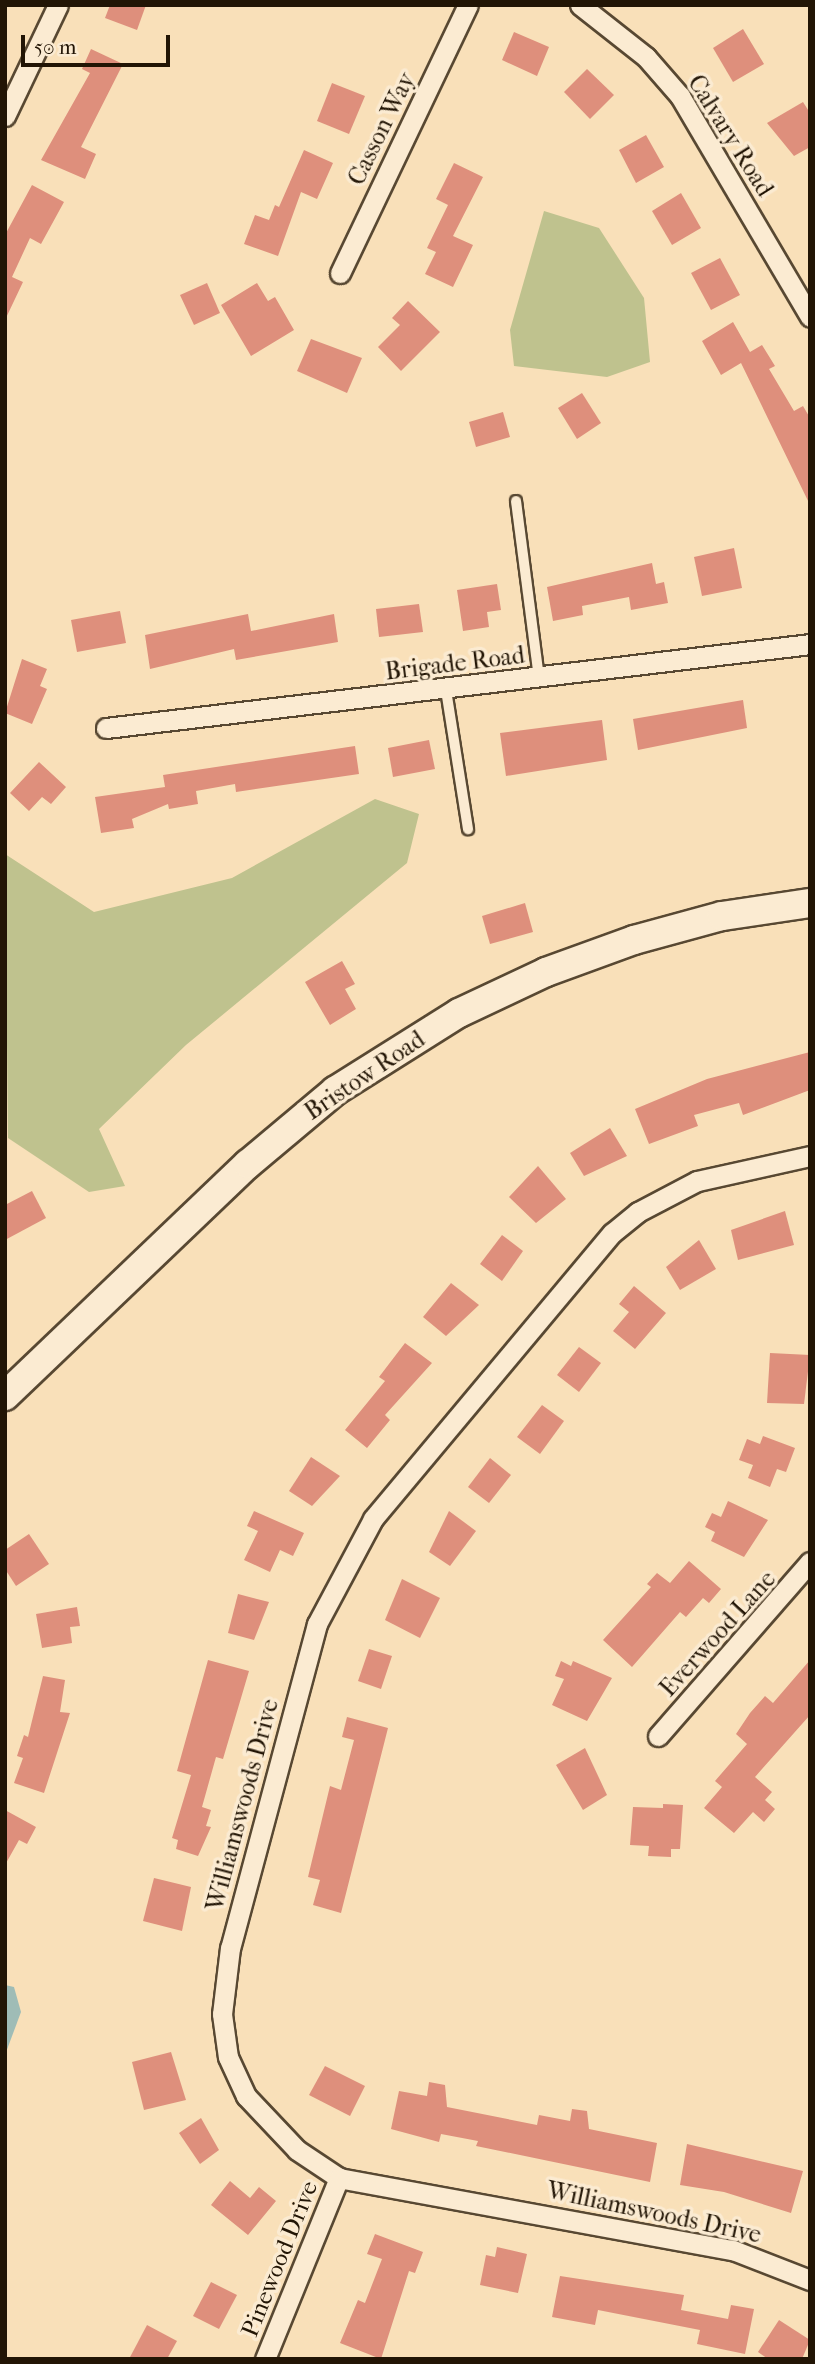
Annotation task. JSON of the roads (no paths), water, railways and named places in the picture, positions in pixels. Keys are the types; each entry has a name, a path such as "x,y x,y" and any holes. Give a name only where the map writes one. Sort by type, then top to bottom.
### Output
{"main road":[{"name":"Bristow Road","path":"5,1396 248,1164 335,1091 459,1013 546,972 634,940 722,916 810,903"}],"street":[{"path":"5,116 58,5"},
{"name":"Casson Way","path":"340,273 468,5"},
{"name":"Calvary Road","path":"580,5 646,57 680,96 810,317"},
{"name":"Brigade Road","path":"106,728 446,690 810,644"},
{"name":"Williamswoods Drive","path":"810,1156 697,1181 638,1212 593,1251 373,1519 317,1624 230,1948 222,2014 229,2057 246,2096 277,2133 339,2178 733,2250 810,2280"},
{"name":"Everwood Lane","path":"658,1736 810,1562"},
{"name":"Pinewood Drive","path":"265,2359 339,2178"}],"lane":[{"path":"516,501 539,678"},
{"path":"446,690 468,829"}],"water":[{"path":"5,1985 14,1987 21,2012 5,2055"}]}
